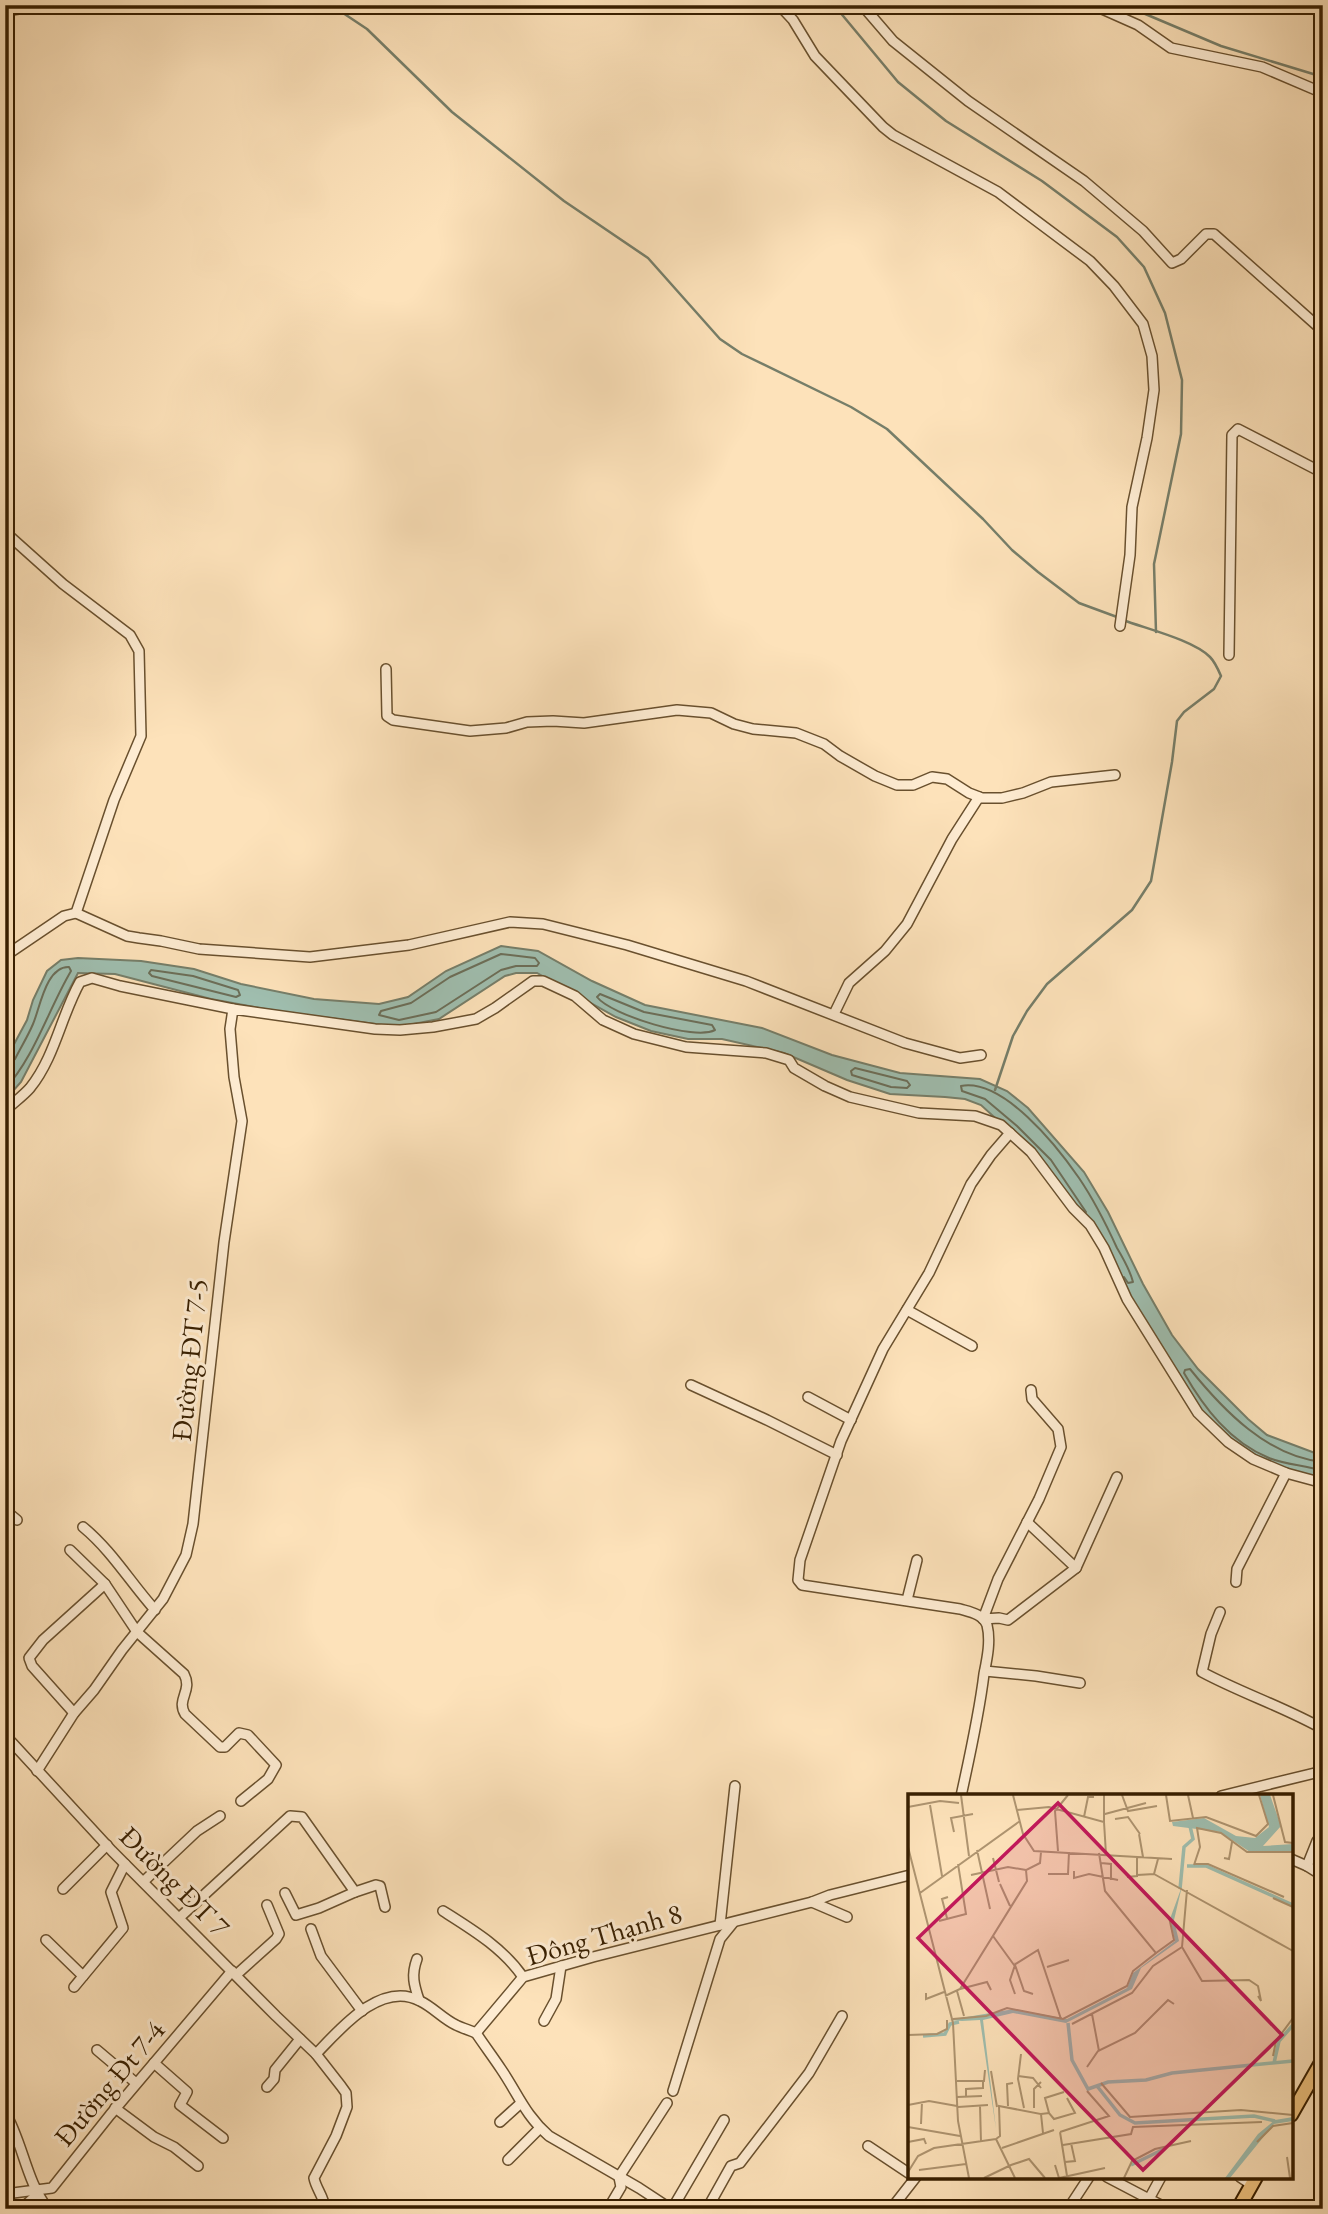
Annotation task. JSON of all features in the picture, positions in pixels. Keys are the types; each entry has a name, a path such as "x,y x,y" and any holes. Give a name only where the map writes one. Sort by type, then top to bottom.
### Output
{"main road":[{"path":"1293,2112 1323,2059"},
{"path":"1238,2209 1254,2181"}],"street":[{"path":"5,12 46,5"},
{"path":"779,5 793,20 815,56 883,127 998,192 1090,261 1114,286 1143,324 1152,356 1154,390 1132,507 1120,626"},
{"path":"862,5 893,41 968,101 1084,181 1143,231 1172,263 1181,259 1206,233 1214,234 1323,331"},
{"path":"1093,5 1138,25 1171,48 1262,67 1323,93"},
{"path":"1229,655 1232,435 1238,429 1323,473"},
{"path":"5,532 63,584 130,635 139,651 141,736 114,800 76,913"},
{"path":"386,669 387,716 393,720 470,731 527,722 584,723 677,709 711,713 753,729 796,733 824,744 875,776 897,785 913,785 932,777 947,779 979,797 1002,798 1051,782 1115,775"},
{"path":"834,1014 849,983 885,951 907,924 952,839 979,797"},
{"path":"5,956 64,916 76,913 127,936 199,949 310,957 409,945 510,922 542,924 627,944 746,981 905,1043 960,1058 981,1055"},
{"path":"5,1111 30,1089 58,1037 74,992 80,982 92,978 233,1009 374,1030 433,1027 476,1019 533,981 543,981 575,996 603,1020 634,1034 686,1047 766,1053 789,1060 794,1068 850,1097 919,1112 975,1116 1001,1125 1031,1152 1073,1208 1090,1225 1104,1248 1127,1299 1198,1413 1228,1442 1265,1466 1323,1483"},
{"name":"Đường ĐT 7-5","path":"37,1771 74,1713 163,1599 186,1555 193,1524 224,1242 242,1121 234,1077 230,1029 233,1009"},
{"path":"961,1794 980,1710 989,1644 983,1619 960,1609 802,1585 798,1580 800,1560 837,1455 883,1349 929,1273 971,1184 991,1154 1010,1133"},
{"path":"907,1310 972,1346"},
{"path":"691,1385 837,1455"},
{"path":"983,1619 998,1579 1061,1447 1058,1429 1032,1399 1031,1390"},
{"path":"808,1397 851,1420"},
{"path":"1236,1582 1237,1569 1286,1473"},
{"path":"983,1619 1008,1620 1076,1568 1117,1477"},
{"path":"5,1510 17,1520"},
{"path":"1027,1522 1076,1568"},
{"path":"83,1527 99,1540 155,1610"},
{"path":"70,1550 105,1584 137,1632 184,1674 188,1689 182,1710 220,1747 225,1746 239,1733 248,1735 276,1765 268,1779 241,1801"},
{"path":"907,1600 917,1560"},
{"path":"74,1713 32,1666 29,1658 43,1640 105,1584"},
{"path":"1220,1612 1211,1634 1202,1672 1297,1714 1323,1729"},
{"path":"985,1671 1080,1683"},
{"name":"Đường ĐT 7","path":"5,1735 125,1864 316,2054 341,2085 347,2106 336,2137 314,2178 326,2209"},
{"path":"1229,1794 1323,1771"},
{"path":"720,1925 735,1786"},
{"path":"143,1882 197,1831 220,1816"},
{"path":"179,1918 290,1816 302,1817 355,1892"},
{"path":"1307,1866 1317,1841"},
{"path":"63,1889 107,1845"},
{"path":"1293,1861 1323,1876"},
{"path":"74,1987 123,1928 111,1892 125,1864"},
{"name":"Đông Thạnh 8","path":"476,2033 523,1977 908,1876"},
{"path":"285,1893 296,1915 376,1885 380,1886 385,1907"},
{"path":"812,1902 847,1917"},
{"name":"Đường Đt 7-4","path":"5,2194 36,2193 52,2188 136,2083 234,1973 276,1939 279,1934 267,1905"},
{"path":"443,1911 485,1938 513,1962 523,1977"},
{"path":"673,2091 720,1939 733,1923"},
{"path":"311,1929 321,1956 362,2011"},
{"path":"46,1940 83,1976"},
{"path":"417,1959 413,1970 413,1983 419,2000"},
{"path":"544,2021 556,1999 561,1966"},
{"path":"316,2054 374,2001 407,1996 419,2000 455,2025 476,2033 503,2071 521,2103 549,2136 671,2209 724,2120"},
{"path":"708,2209 731,2166 740,2163 809,2073 842,2016"},
{"path":"267,2087 274,2079 275,2070 300,2039"},
{"path":"97,2050 136,2083"},
{"path":"154,2063 187,2092 180,2105 223,2138"},
{"path":"500,2122 521,2103"},
{"path":"608,2209 621,2187 619,2177 667,2103"},
{"path":"116,2108 154,2137 174,2147 198,2165"},
{"path":"5,2112 23,2150 36,2193 48,2209"},
{"path":"508,2160 540,2128"},
{"path":"868,2146 908,2173"},
{"path":"891,2209 914,2179"},
{"path":"1068,2209 1088,2179"},
{"path":"1111,2179 1169,2209"},
{"path":"1149,2199 1160,2179"},
{"path":"21,2209 36,2193"}],"water":[{"path":"501,946 538,951 592,981 645,1005 762,1028 832,1055 900,1073 980,1079 1007,1091 1028,1108 1084,1172 1108,1212 1143,1284 1172,1335 1198,1369 1267,1435 1323,1456 1323,1478 1287,1471 1248,1454 1209,1422 1144,1326 1084,1222 1046,1164 981,1105 965,1099 890,1094 847,1080 784,1053 722,1039 688,1039 651,1031 616,1017 537,973 505,976 439,1019 398,1027 276,1011 211,999 115,974 78,973 21,1082 5,1100 5,1061 27,1020 47,971 61,960 78,958 141,961 194,969 241,984 314,999 379,1004 408,997 446,971"}],"waterway":[{"path":"331,5 367,29 452,112 564,201 648,258 720,339 742,354 851,407 887,429 1038,572 1079,603 1117,617"},
{"path":"834,5 898,82 946,121 1042,181 1117,237 1144,267 1165,313 1182,380 1181,434 1154,564 1156,632"},
{"path":"1124,5 1221,46 1323,77"},
{"path":"995,1090 1013,1036 1047,984 1132,910 1151,881 1177,721 1184,712 1214,689 1221,676 1210,657 1193,645 1123,620"}]}
